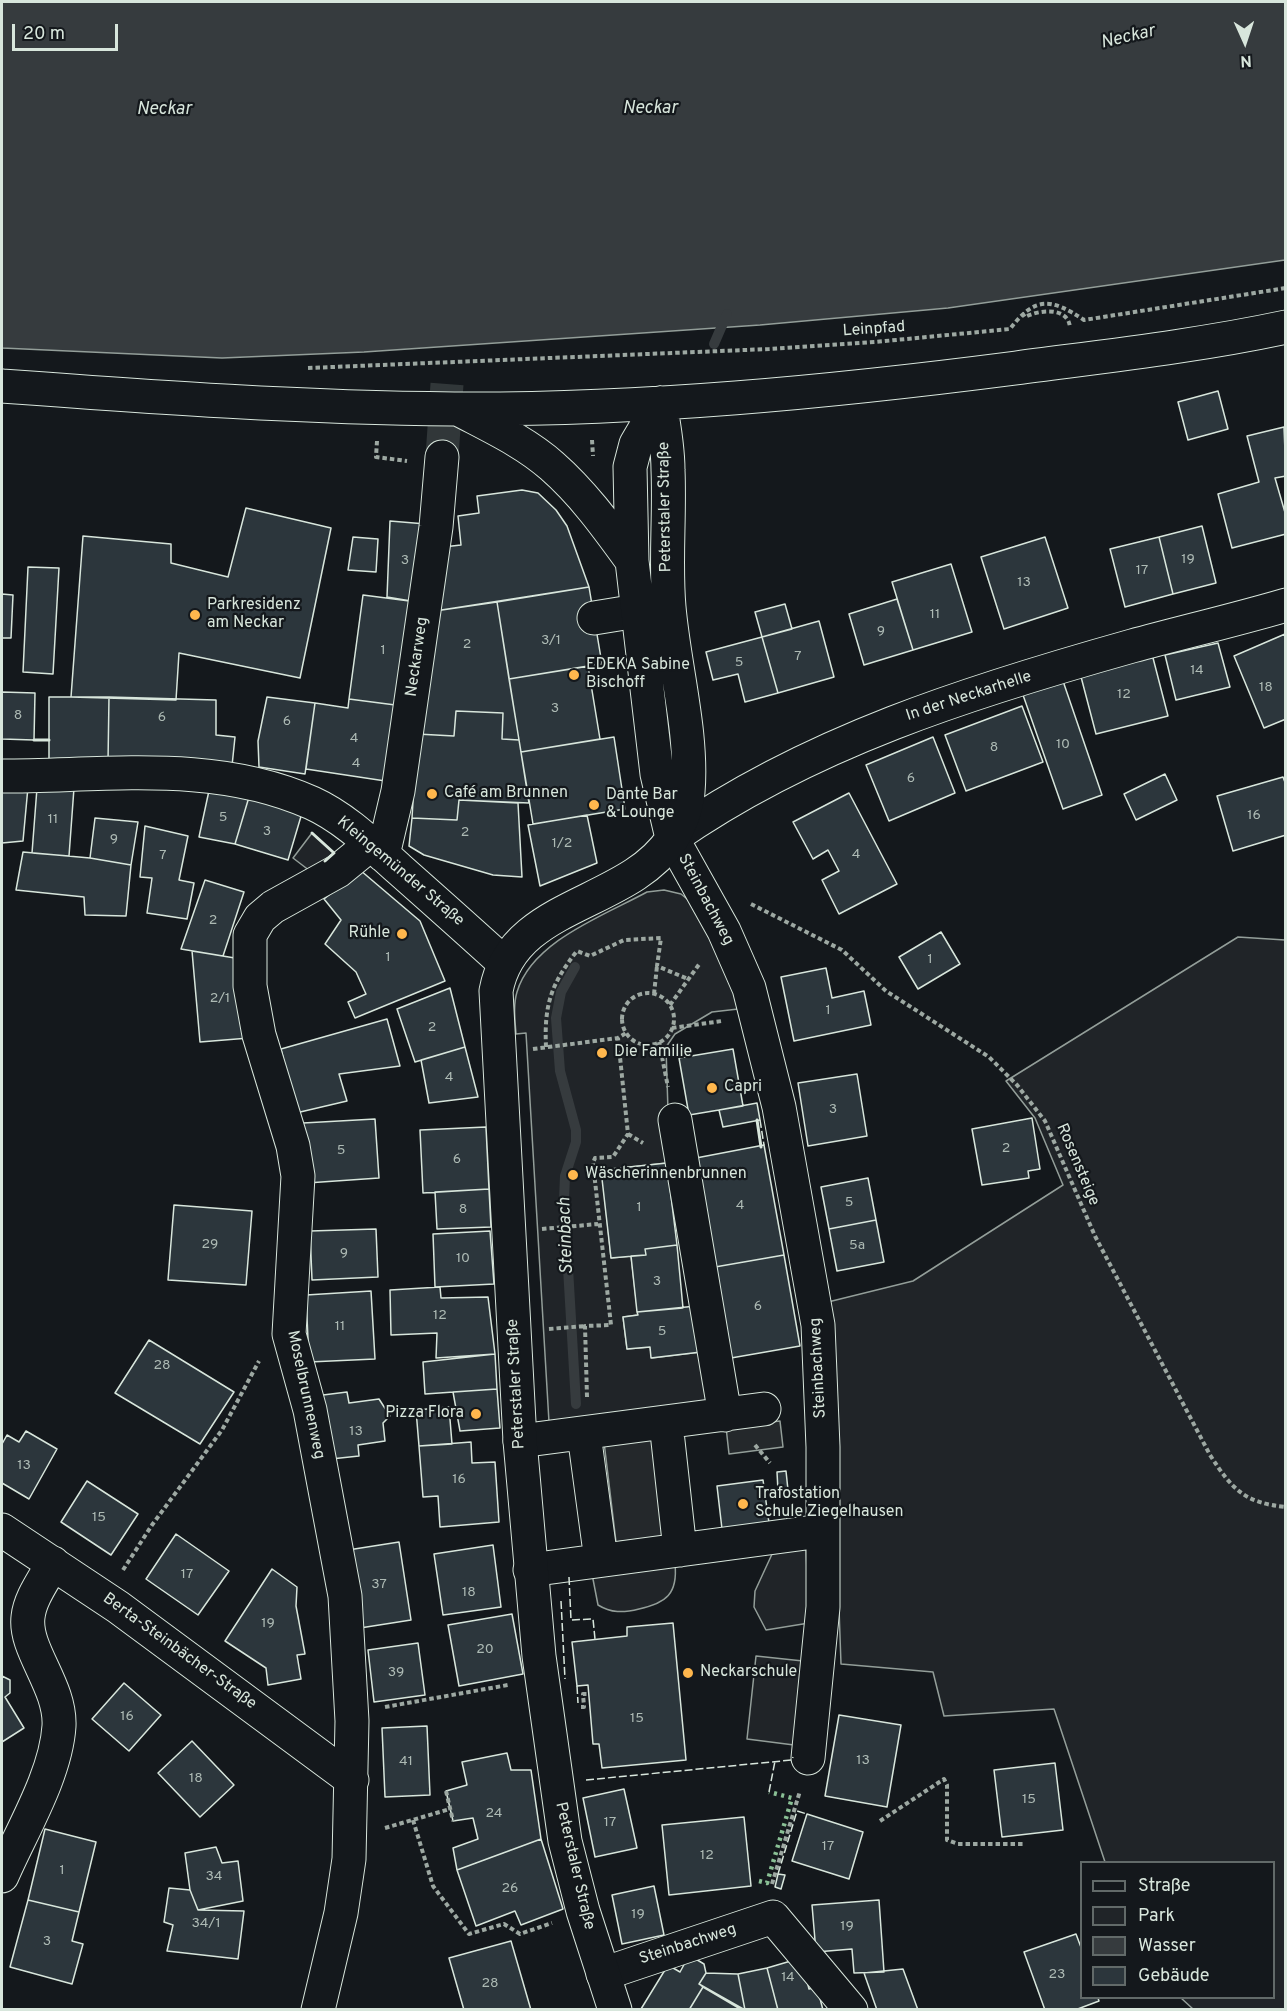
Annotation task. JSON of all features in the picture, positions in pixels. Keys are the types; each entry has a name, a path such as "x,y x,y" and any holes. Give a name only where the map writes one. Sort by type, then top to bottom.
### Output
{"street":[{"path":"2,386 249,404 458,409 660,403 904,382 1166,348 1286,327"},
{"name":"Peterstaler Straße","path":"660,403 636,444 630,467 632,561 657,774 672,838"},
{"name":"Peterstaler Straße","path":"615,2010 583,1911 558,1801 542,1679 530,1570 520,1442 496,991 504,963 519,943 537,927 629,879 658,856 672,838 686,809 688,764 669,604 668,468 660,403"},
{"path":"458,409 523,445 551,465 579,492 632,561"},
{"name":"Neckarweg","path":"377,849 398,791 436,527 442,457"},
{"name":"In der Neckarhelle","path":"672,838 716,807 843,744 918,712 1134,646 1286,605"},
{"path":"594,618 637,612"},
{"name":"Kleingemünder Straße","path":"2,776 171,773 218,776 254,783 313,804 348,825 377,849 504,963"},
{"name":"Steinbachweg","path":"672,838 724,931 749,988 779,1107 818,1325 823,1448 822,1634 808,1758"},
{"name":"Moselbrunnenweg","path":"318,2010 341,1913 350,1838 352,1713 345,1596 310,1410 289,1334 298,1176 293,1146 259,1035 250,986 250,935 260,918 273,907 377,849"},
{"path":"675,1120 725,1415"},
{"path":"520,1442 764,1409"},
{"path":"666,1423 680,1550"},
{"path":"584,1434 601,1560"},
{"name":"Berta-Steinbächer-Straße","path":"2,1530 53,1563 221,1682 352,1780"},
{"path":"530,1570 821,1531"},
{"path":"2,1876 45,1779 57,1738 56,1697 28,1626 30,1609 53,1563"},
{"path":"773,1917 851,2010"},
{"name":"Steinbachweg","path":"603,1974 773,1917"}],"path":[{"name":"Leinpfad","path":"450,364 451,361 669,354 875,342 1010,329 1022,313 1034,306 1048,303 1062,306 1084,320 1286,288"},
{"path":"1022,313 1025,317 1049,311 1062,315 1070,322"},
{"name":"Rosensteige","path":"755,907 842,950 886,991 989,1057 1017,1085 1045,1121 1095,1236 1210,1455 1223,1475 1242,1494 1261,1505 1286,1508"},
{"path":"670,1005 724,931"},
{"path":"546,1047 544,1020 550,992 577,951 590,956 624,940 643,937 661,938 654,994"},
{"path":"657,966 688,979"},
{"path":"640,994 654,994 670,1005 674,1014 672,1028 659,1042 641,1044 626,1033 622,1019 628,1002 640,994"},
{"path":"672,1028 725,1020"},
{"path":"538,1048 618,1038 626,1033"},
{"path":"565,1329 611,1325 592,1163 595,1158 613,1157 628,1134 618,1038"},
{"path":"659,1042 675,1120"},
{"path":"561,1227 598,1224"},
{"path":"584,1434 588,1388 585,1326"},
{"path":"122,1570 222,1430 263,1354 271,1345 289,1334"},
{"path":"352,1713 542,1679"},
{"path":"584,1707 583,1694 589,1694"},
{"path":"773,1917 769,1893 808,1758"},
{"path":"880,1821 944,1779 947,1840 958,1844 1024,1844"},
{"path":"446,1791 453,1821"},
{"path":"350,1838 450,1809"},
{"path":"413,1820 432,1886 469,1934 504,1924 520,1934 583,1911"}],"green space":[{"path":"312,833 334,853 310,871 293,858"},
{"path":"664,890 681,894 692,903 747,1008 712,1012 675,1034 666,1047 669,1143 667,1163 602,1170 611,1258 631,1256 638,1315 623,1317 627,1349 650,1347 652,1358 701,1352 710,1405 549,1422 526,1033 516,1034 517,992 525,974 554,944 591,920 647,892"},
{"path":"1238,937 1285,940 1285,2009 1193,2009 1182,1999 1275,1999 1275,1861 1105,1861 1054,1709 944,1716 933,1672 841,1664 828,1302 913,1281 1063,1185 1035,1118 1006,1081"},
{"path":"806,1547 809,1623 766,1630 754,1607 755,1591 773,1552"},
{"path":"675,1564 672,1590 668,1596 656,1604 622,1612 608,1610 598,1605 592,1574"},
{"path":"756,1656 803,1661 794,1745 747,1739"}],"shaded area":[{"path":"780,1421 783,1447 729,1454 726,1427"},
{"path":"654,1436 666,1536 616,1542 604,1442"}],"water":[{"name":"Neckar","path":"2,2 1285,2 1285,260 948,308 760,325 364,352 222,358 2,348"}],"building":[{"path":"1218,391 1228,429 1188,440 1178,402"},
{"path":"1284,427 1286,476 1275,478 1286,516 1286,534 1232,548 1218,494 1259,482 1247,436"},
{"path":"522,490 538,493 556,510 567,526 589,587 435,611 443,547 461,545 458,516 479,513 477,496"},
{"name":"Parkresidenz am Neckar","path":"246,508 331,528 300,678 179,653 176,700 71,697 83,536 171,544 171,563 228,577"},
{"path":"390,521 426,524 417,602 387,597"},
{"path":"1202,526 1216,583 1173,594 1159,537"},
{"path":"353,537 378,539 376,572 348,570"},
{"path":"1045,537 1068,608 1004,629 981,557"},
{"path":"1159,537 1173,594 1125,607 1110,549"},
{"path":"951,564 972,632 913,650 892,582"},
{"path":"28,567 59,568 53,674 23,672"},
{"path":"589,587 602,664 509,679 497,602"},
{"path":"2,594 13,595 11,638 2,638"},
{"path":"363,595 417,602 403,706 349,699"},
{"path":"897,599 913,650 864,665 849,614"},
{"path":"497,602 519,740 502,739 503,713 456,711 454,736 417,734 435,611"},
{"path":"785,604 792,629 762,637 755,612"},
{"path":"819,621 834,677 778,693 762,637"},
{"path":"1285,634 1286,719 1264,728 1234,656"},
{"path":"762,637 778,693 745,702 738,674 713,680 706,652"},
{"path":"1218,643 1230,687 1176,700 1165,655"},
{"path":"1152,654 1168,716 1096,734 1080,673"},
{"path":"588,666 600,739 521,752 509,679"},
{"path":"1063,681 1102,795 1063,809 1023,695"},
{"path":"2,692 35,693 34,740 2,739"},
{"path":"49,697 109,697 108,762 49,761"},
{"path":"109,697 216,700 216,735 235,737 232,766 108,762"},
{"path":"267,697 315,703 305,774 259,767 258,741"},
{"path":"349,699 403,706 392,782 306,769 315,703 348,708"},
{"path":"1022,706 1043,762 966,791 945,735"},
{"path":"456,711 503,713 502,739 519,740 529,803 459,800 457,820 412,818 417,734 454,736"},
{"path":"614,737 625,809 533,824 521,752"},
{"path":"933,737 955,793 889,821 866,765"},
{"path":"1165,774 1177,800 1136,820 1124,794"},
{"path":"1283,777 1286,785 1286,835 1233,851 1217,796"},
{"path":"210,786 249,797 235,844 199,837"},
{"path":"2,787 28,787 23,841 2,843"},
{"path":"37,788 74,788 69,856 32,853"},
{"path":"849,793 897,884 839,914 822,880 839,871 828,850 813,859 793,822"},
{"path":"249,797 302,813 288,860 235,844"},
{"path":"459,800 518,803 522,877 493,875 424,855 409,846 412,818 457,820"},
{"path":"587,815 597,863 540,886 528,825"},
{"path":"95,818 138,822 131,865 90,858"},
{"path":"145,826 188,836 179,880 194,883 187,919 147,913 152,878 140,877"},
{"path":"23,852 90,858 131,865 126,916 85,915 84,897 16,890"},
{"path":"360,870 420,921 445,981 355,1018 348,1002 366,994 356,972 325,944 341,920 324,899"},
{"path":"205,880 244,892 223,956 181,949"},
{"path":"941,932 960,964 918,989 899,957"},
{"path":"192,951 241,959 249,1038 200,1042"},
{"path":"826,968 832,998 864,991 871,1025 794,1041 781,977"},
{"path":"450,988 465,1047 415,1062 397,1009"},
{"path":"387,1019 400,1066 339,1074 347,1101 296,1113 281,1049"},
{"path":"465,1047 478,1097 429,1103 421,1060"},
{"name":"Capri","path":"733,1049 743,1106 689,1115 679,1058"},
{"path":"857,1074 867,1136 808,1146 798,1083"},
{"path":"757,1103 760,1120 723,1127 719,1110"},
{"path":"1032,1118 1040,1169 1028,1171 1029,1178 982,1185 972,1129"},
{"path":"375,1119 379,1178 307,1183 303,1123"},
{"path":"486,1127 489,1189 423,1193 420,1130"},
{"path":"764,1145 784,1255 715,1267 696,1158"},
{"path":"667,1163 677,1245 645,1249 646,1255 611,1258 601,1170"},
{"path":"868,1178 876,1220 829,1229 821,1187"},
{"path":"489,1189 491,1227 437,1229 435,1192"},
{"path":"174,1205 252,1211 246,1285 168,1280"},
{"path":"876,1220 884,1262 837,1271 829,1229"},
{"path":"376,1229 378,1277 312,1280 310,1231"},
{"path":"490,1231 494,1284 435,1287 433,1234"},
{"path":"677,1245 683,1308 637,1312 631,1256 646,1255 645,1249"},
{"path":"784,1255 800,1346 731,1358 715,1267"},
{"path":"440,1287 441,1298 488,1297 495,1354 436,1358 437,1333 391,1335 390,1290"},
{"path":"371,1291 375,1359 309,1362 306,1295"},
{"path":"696,1306 701,1352 651,1358 650,1347 627,1349 623,1317 638,1315 637,1312"},
{"path":"149,1340 234,1392 200,1444 115,1393"},
{"path":"495,1354 497,1389 425,1394 423,1362"},
{"path":"497,1389 500,1428 460,1431 453,1392"},
{"path":"347,1392 349,1403 379,1399 390,1416 383,1423 385,1441 358,1445 359,1456 331,1459 323,1395"},
{"path":"449,1407 452,1444 419,1446 416,1410"},
{"path":"26,1431 57,1449 29,1499 2,1483 2,1444 7,1435 19,1442"},
{"path":"471,1442 472,1463 495,1462 499,1522 440,1527 438,1496 423,1497 419,1446"},
{"path":"786,1471 788,1490 778,1491 777,1472"},
{"name":"Trafostation Schule Ziegelhausen","path":"763,1480 769,1523 722,1529 717,1486"},
{"path":"87,1481 138,1514 111,1555 61,1522"},
{"path":"176,1534 229,1571 198,1615 146,1579"},
{"path":"399,1542 411,1620 360,1628 348,1550"},
{"path":"493,1545 501,1607 443,1615 434,1554"},
{"path":"272,1569 297,1587 296,1606 305,1654 297,1655 301,1679 268,1685 266,1668 225,1641"},
{"path":"512,1614 523,1674 459,1686 448,1625"},
{"path":"673,1623 686,1760 602,1768 599,1744 593,1744 588,1685 577,1686 572,1642 627,1636 627,1627"},
{"path":"418,1643 425,1695 374,1702 368,1650"},
{"path":"2,1676 10,1680 10,1693 5,1697 24,1728 2,1742"},
{"path":"124,1683 161,1715 129,1751 92,1719"},
{"path":"839,1715 901,1725 887,1807 825,1796"},
{"path":"427,1726 430,1795 385,1797 382,1728"},
{"path":"192,1741 234,1785 200,1817 158,1773"},
{"path":"507,1753 511,1770 531,1770 541,1839 457,1870 453,1848 478,1839 473,1818 453,1821 446,1791 467,1785 462,1762"},
{"path":"1055,1763 1063,1830 1002,1837 994,1770"},
{"path":"624,1789 637,1848 595,1857 583,1798"},
{"path":"807,1814 863,1832 849,1879 792,1861"},
{"path":"744,1817 751,1886 669,1895 662,1825"},
{"path":"45,1829 96,1842 79,1912 28,1900"},
{"path":"541,1839 563,1909 521,1925 515,1911 476,1926 457,1870"},
{"path":"216,1847 222,1863 238,1861 243,1901 198,1910 190,1890 185,1853"},
{"path":"778,1874 785,1875 781,1889 775,1887"},
{"path":"654,1886 664,1935 622,1944 612,1895"},
{"path":"169,1888 190,1890 198,1910 244,1911 238,1959 167,1951 173,1925 164,1922"},
{"path":"28,1900 79,1912 72,1941 83,1944 72,1984 10,1967"},
{"path":"879,1900 884,1972 854,1973 852,1949 816,1952 812,1905"},
{"path":"1076,1934 1080,1945 1080,1999 1098,1999 1099,2001 1075,2010 1045,2010 1024,1952"},
{"path":"511,1941 531,2010 464,2010 449,1958"},
{"path":"694,1958 704,1964 706,1973 699,1984 703,1987 689,2010 641,2009 668,1965 680,1972 686,1961"},
{"path":"801,1958 809,1989 817,1987 823,2010 778,2010 767,1968"},
{"path":"767,1968 778,2010 745,2010 738,1974"},
{"path":"903,1969 918,2010 877,2010 864,1973"},
{"path":"706,1973 738,1974 745,2010 699,1984"},
{"path":"703,1987 742,2010 689,2010"}],"waterway":[{"path":"714,344 727,314"},
{"name":"Steinbach","path":"575,967 561,992 556,1018 560,1071 576,1130 576,1142 565,1176 564,1200 576,1404"}],"tunnel":[{"path":"442,457 447,384"}],"hedge":[{"path":"759,1881 767,1883 792,1798 769,1792"}],"fence":[{"path":"760,1120 764,1145"},
{"path":"569,1577 571,1620 593,1619 595,1639"},
{"path":"561,1601 565,1679"},
{"path":"577,1686 578,1703"},
{"path":"586,1780 792,1760 793,1757"},
{"path":"769,1792 775,1761"},
{"path":"778,1874 797,1811 807,1814"}],"wall":[{"path":"34,740 49,740"},
{"path":"312,833 334,853 325,861"},
{"path":"757,1120 761,1147"}],"place":[{"name":"Parkresidenz am Neckar","path":"195,615"},
{"name":"EDEKA Sabine Bischoff","path":"574,675"},
{"name":"Café am Brunnen","path":"432,794"},
{"name":"Dante Bar & Lounge","path":"594,805"},
{"name":"Rühle","path":"402,934"},
{"name":"Die Familie","path":"602,1053"},
{"name":"Capri","path":"712,1088"},
{"name":"Wäscherinnenbrunnen","path":"573,1175"},
{"name":"Pizza Flora","path":"476,1414"},
{"name":"Trafostation Schule Ziegelhausen","path":"743,1504"},
{"name":"Neckarschule","path":"688,1673"}]}
